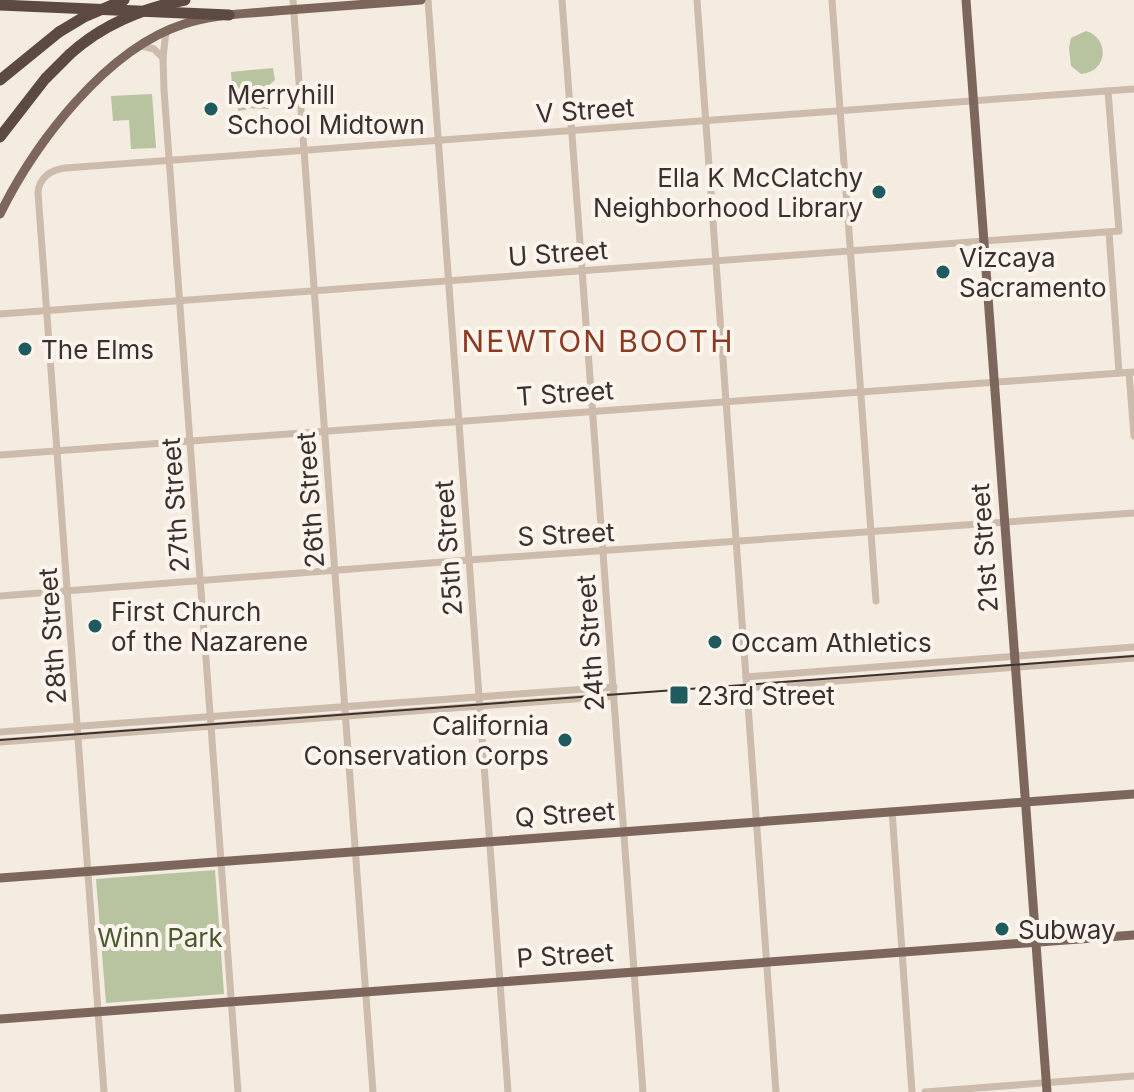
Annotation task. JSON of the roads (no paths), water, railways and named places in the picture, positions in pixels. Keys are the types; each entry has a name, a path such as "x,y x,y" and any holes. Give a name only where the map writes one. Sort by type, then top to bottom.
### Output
{"highway":[{"path":"0,80 59,32 84,17 124,0"},
{"path":"0,137 37,89 70,54 93,36 149,9 185,0"},
{"path":"0,5 229,15"}],"main road":[{"path":"0,214 22,175 56,127 100,79 140,46 166,31 188,22 293,5 421,0"},
{"name":"21st Street","path":"966,0 1047,1087"},
{"name":"Q Street","path":"0,878 1134,794"},
{"name":"P Street","path":"0,1019 1134,935"}],"street":[{"name":"25th Street","path":"428,0 508,1092"},
{"name":"24th Street","path":"562,0 643,1092"},
{"path":"697,0 776,1092"},
{"path":"832,0 876,601"},
{"name":"26th Street","path":"293,5 373,1092"},
{"name":"27th Street","path":"166,31 163,58 238,1092"},
{"path":"140,46 151,47 163,58"},
{"name":"V Street","path":"43,179 59,169 1134,89"},
{"name":"U Street","path":"0,314 1119,231 1108,91"},
{"name":"28th Street","path":"43,179 38,193 104,1092"},
{"path":"1109,232 1119,373"},
{"path":"1132,372 1134,436"},
{"name":"T Street","path":"0,455 1132,372"},
{"name":"S Street","path":"0,596 1134,513"},
{"path":"747,688 1134,647"},
{"path":"746,677 1134,658"},
{"path":"0,732 614,687"},
{"path":"0,742 614,696"},
{"path":"892,811 912,1092"},
{"path":"925,1092 1047,1087 1134,1076"}],"tram line":[{"path":"0,740 1134,656"}],"place":[{"name":"Merryhill School Midtown","path":"211,109"},
{"name":"Ella K McClatchy Neighborhood Library","path":"879,192"},
{"name":"Vizcaya Sacramento","path":"943,272"},
{"name":"The Elms","path":"25,349"},
{"name":"First Church of the Nazarene","path":"95,626"},
{"name":"Occam Athletics","path":"715,642"},
{"name":"23rd Street","path":"679,695"},
{"name":"California Conservation Corps","path":"565,740"},
{"name":"Subway","path":"1002,929"}],"district":[{"name":"NEWTON BOOTH","path":"598,341"}],"park label":[{"name":"Winn Park","path":"160,937"}]}
